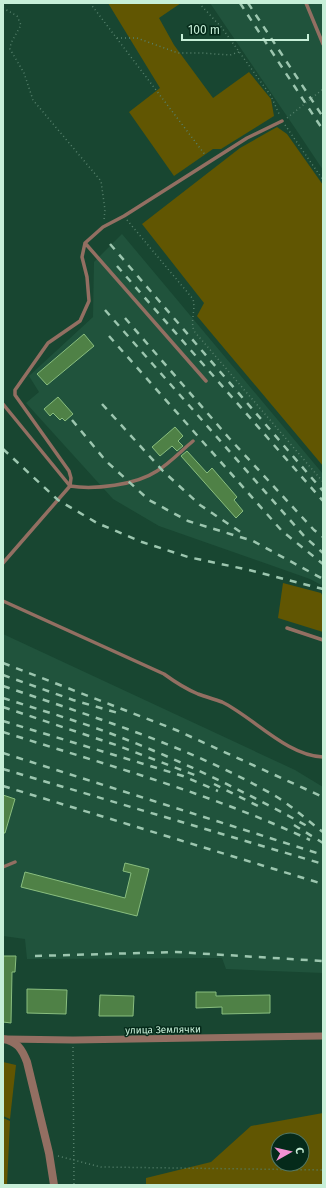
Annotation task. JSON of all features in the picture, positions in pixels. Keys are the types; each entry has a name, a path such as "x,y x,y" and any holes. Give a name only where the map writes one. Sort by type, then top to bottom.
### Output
{"street":[{"name":"улица Землячки","path":"3,1039 73,1040 323,1036"},
{"path":"3,1039 15,1043 24,1054 49,1152 54,1185"}],"lane":[{"path":"306,3 323,44"},
{"path":"3,563 70,486 69,471 15,395 15,390 48,343 80,321 89,301 88,277 82,257 85,243 104,227 124,216 247,138 282,121"},
{"path":"85,243 206,381"},
{"path":"3,404 70,486 96,488 141,479 157,471 193,441"},
{"path":"3,601 164,674 175,682 199,694 221,702 241,713 266,732 301,752 323,757"},
{"path":"287,628 323,640"},
{"path":"3,867 15,862"}],"path":[{"path":"90,3 210,161"},
{"path":"200,3 222,28 271,96 282,121 323,180"},
{"path":"3,8 17,16 21,25 11,43 10,49 24,73 33,100 101,181 106,210 104,227"},
{"path":"117,38 137,38 178,53 202,53 218,56 230,55 239,52"},
{"path":"282,121 323,89"},
{"path":"124,216 193,299 195,308 191,324 194,331 323,482"},
{"path":"73,1040 74,1185"},
{"path":"49,1152 73,1161 102,1167 323,1170"}],"shaded area":[{"path":"108,3 181,3 159,18 174,45 213,98 249,72 271,99 274,116 221,149 213,149 174,176 129,112 160,88"},
{"path":"210,3 323,3 323,170 297,131"},
{"path":"277,127 287,134 323,185 323,466 197,316 204,303 142,224 240,148"},
{"path":"122,234 323,474 323,586 310,579 159,526 113,499 26,403 39,392 29,376 93,317 94,262"},
{"path":"283,583 321,593 323,597 323,632 278,618"},
{"path":"3,634 295,770 323,787 323,973 226,969 222,958 27,959 25,939 3,936"},
{"path":"3,1062 16,1065 10,1119 3,1116"},
{"path":"323,1113 323,1185 146,1185 146,1178 211,1162 251,1126"},
{"path":"3,1118 10,1121 7,1185 3,1185"}],"building":[{"path":"84,334 94,346 47,385 37,374"},
{"path":"58,397 73,414 65,421 62,418 60,420 53,413 50,416 44,409"},
{"path":"175,427 183,436 178,441 183,446 177,451 172,446 160,456 152,447"},
{"path":"187,451 207,473 212,468 237,497 234,500 243,511 236,518 181,456"},
{"path":"3,795 15,799 5,833 3,833"},
{"path":"125,863 149,869 137,916 21,887 25,872 125,898 131,873 123,871"},
{"path":"3,956 16,956 15,972 12,972 11,1023 3,1022"},
{"path":"27,989 67,990 66,1014 27,1013"},
{"path":"196,992 216,992 216,996 270,995 270,1013 222,1014 222,1007 196,1008"},
{"path":"100,995 134,996 133,1016 99,1016"}],"railway":[{"path":"240,3 323,130"},
{"path":"248,3 323,117"},
{"path":"110,244 323,491"},
{"path":"117,266 323,501"},
{"path":"105,310 305,537 323,553"},
{"path":"125,318 229,438 314,530 323,537"},
{"path":"109,336 282,531 323,564"},
{"path":"102,404 163,471 200,505 245,535"},
{"path":"72,420 106,461 149,500 188,521 253,541 323,579"},
{"path":"3,449 58,500 97,523 142,542 188,557 249,570 323,589"},
{"path":"3,663 176,730 323,797"},
{"path":"3,675 73,700 118,713"},
{"path":"3,686 108,722 177,748 211,763 277,797 323,832"},
{"path":"3,698 130,741 233,787 307,826"},
{"path":"3,707 116,745 200,777"},
{"path":"3,721 183,776 218,791"},
{"path":"3,732 197,794 235,808 310,840"},
{"path":"3,753 323,855"},
{"path":"3,769 323,864"},
{"path":"214,784 264,809"},
{"path":"3,786 323,884"},
{"path":"294,825 323,843"},
{"path":"35,956 176,952 323,961"}]}
